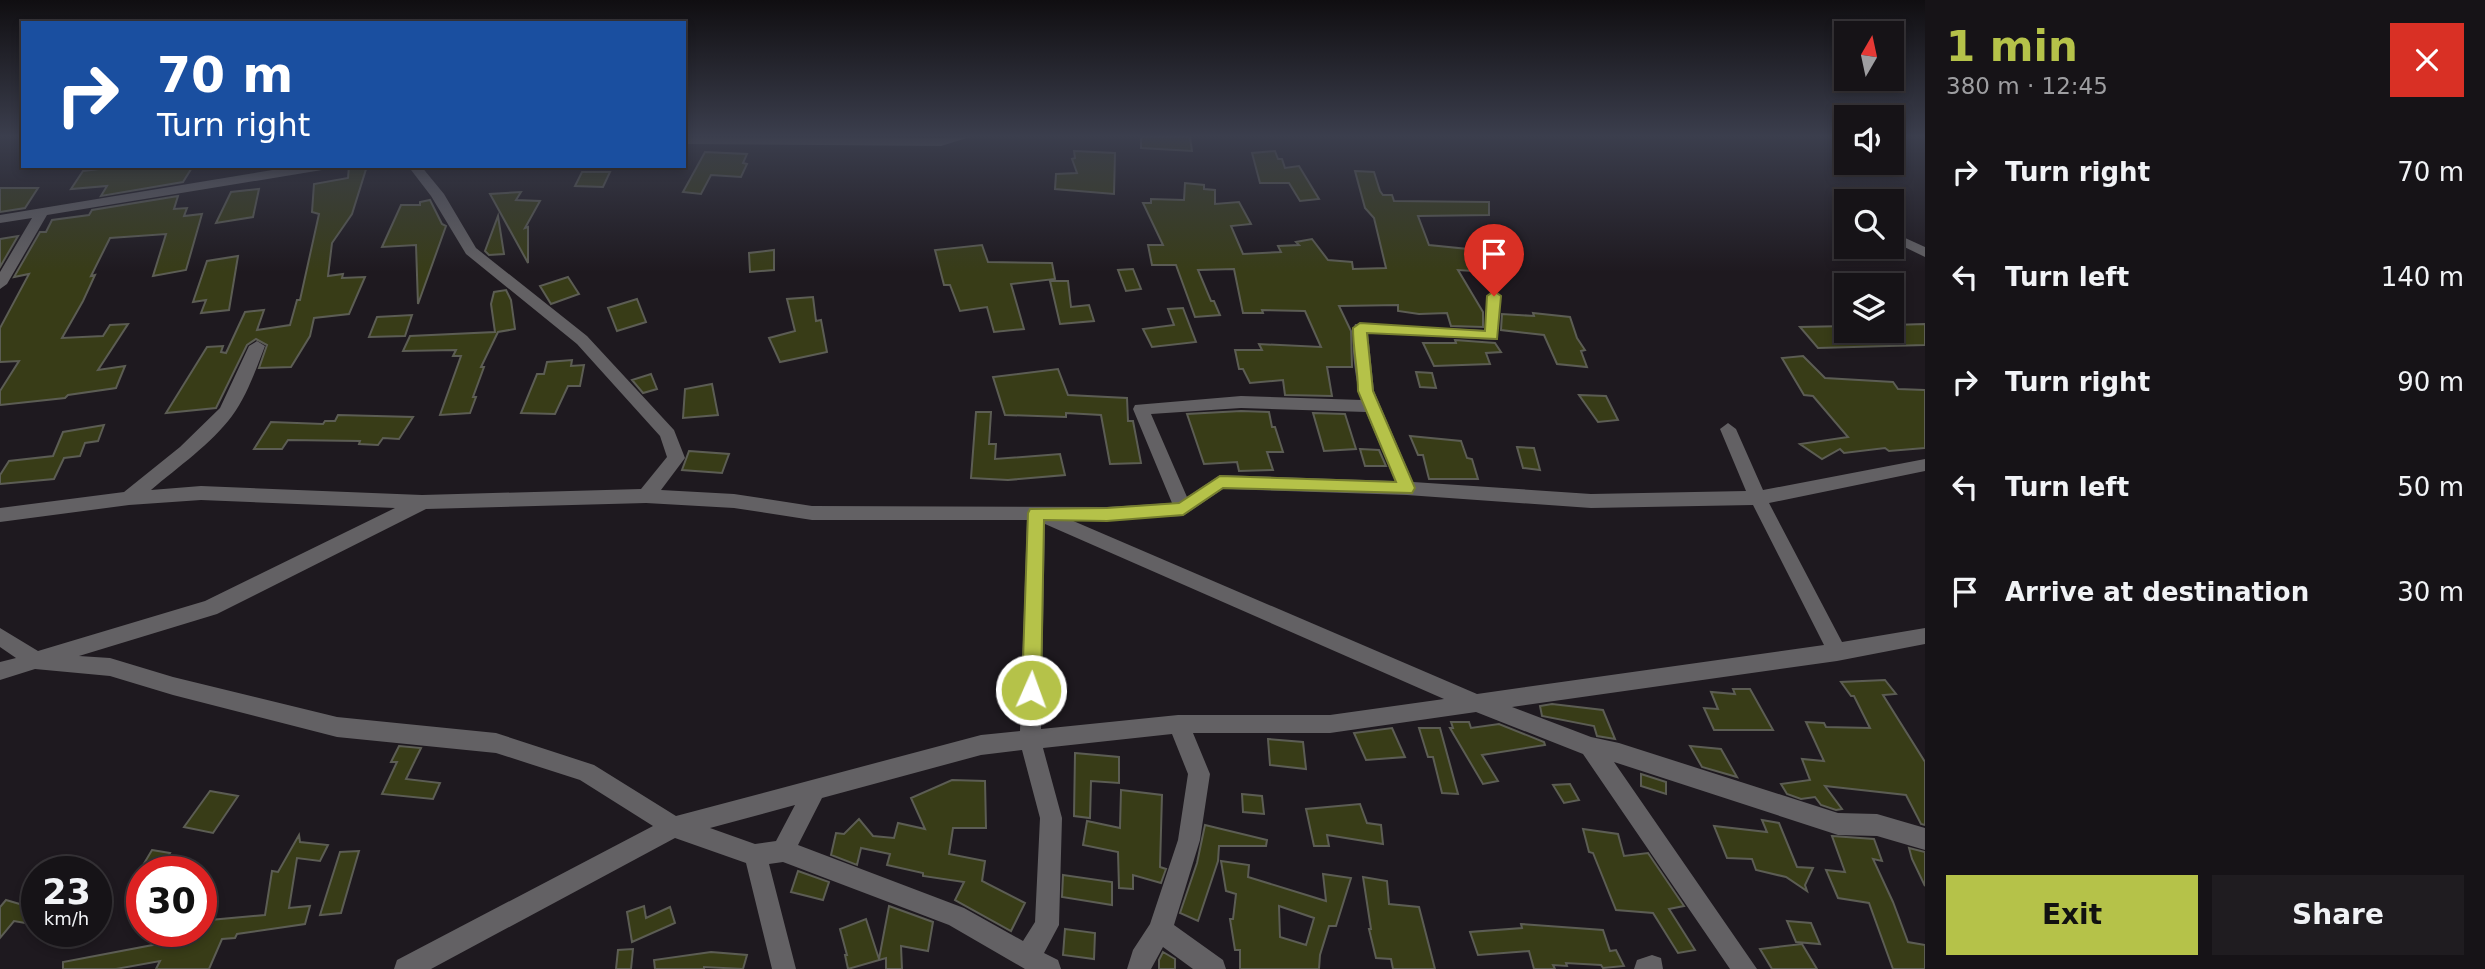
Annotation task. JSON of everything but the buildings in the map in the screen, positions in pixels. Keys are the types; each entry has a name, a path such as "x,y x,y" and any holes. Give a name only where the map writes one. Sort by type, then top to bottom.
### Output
{"street":[{"path":"0,219 223,182"},
{"path":"428,182 438,194 471,251 582,340 668,434 676,458 646,496"},
{"path":"0,285 42,212"},
{"path":"1904,242 1925,253"},
{"path":"1407,488 1366,391 1360,351 1360,328 1492,336 1494,296"},
{"path":"129,498 186,451 226,412 257,346"},
{"path":"1183,509 1141,410 1241,402 1371,406"},
{"path":"1728,429 1758,498 1837,652"},
{"path":"0,515 129,498 201,493 422,502 646,496 734,501 812,513 1107,514 1183,509 1220,482 1407,488 1591,500 1758,498 1925,465"},
{"path":"0,671 210,608 422,502"},
{"path":"1036,513 1476,703 1591,747 1619,753 1838,824 1877,825 1925,839"},
{"path":"1028,956 1047,925 1051,818 1030,740 1036,513"},
{"path":"0,636 37,661 110,667 173,686 337,727 496,743 586,772 674,827 755,855 783,851 956,916 1049,969"},
{"path":"406,969 674,827 981,745 1178,724 1330,724 1837,652 1925,636"},
{"path":"1139,969 1160,930 1189,840 1199,774 1178,724"},
{"path":"1591,747 1745,969"},
{"path":"783,851 815,789"},
{"path":"755,855 784,969"},
{"path":"1160,930 1214,969"}],"route":[{"path":"1031,690 1036,513 1107,514 1183,509 1220,482 1407,488 1366,391 1360,351 1360,328 1492,336 1494,296"}]}
